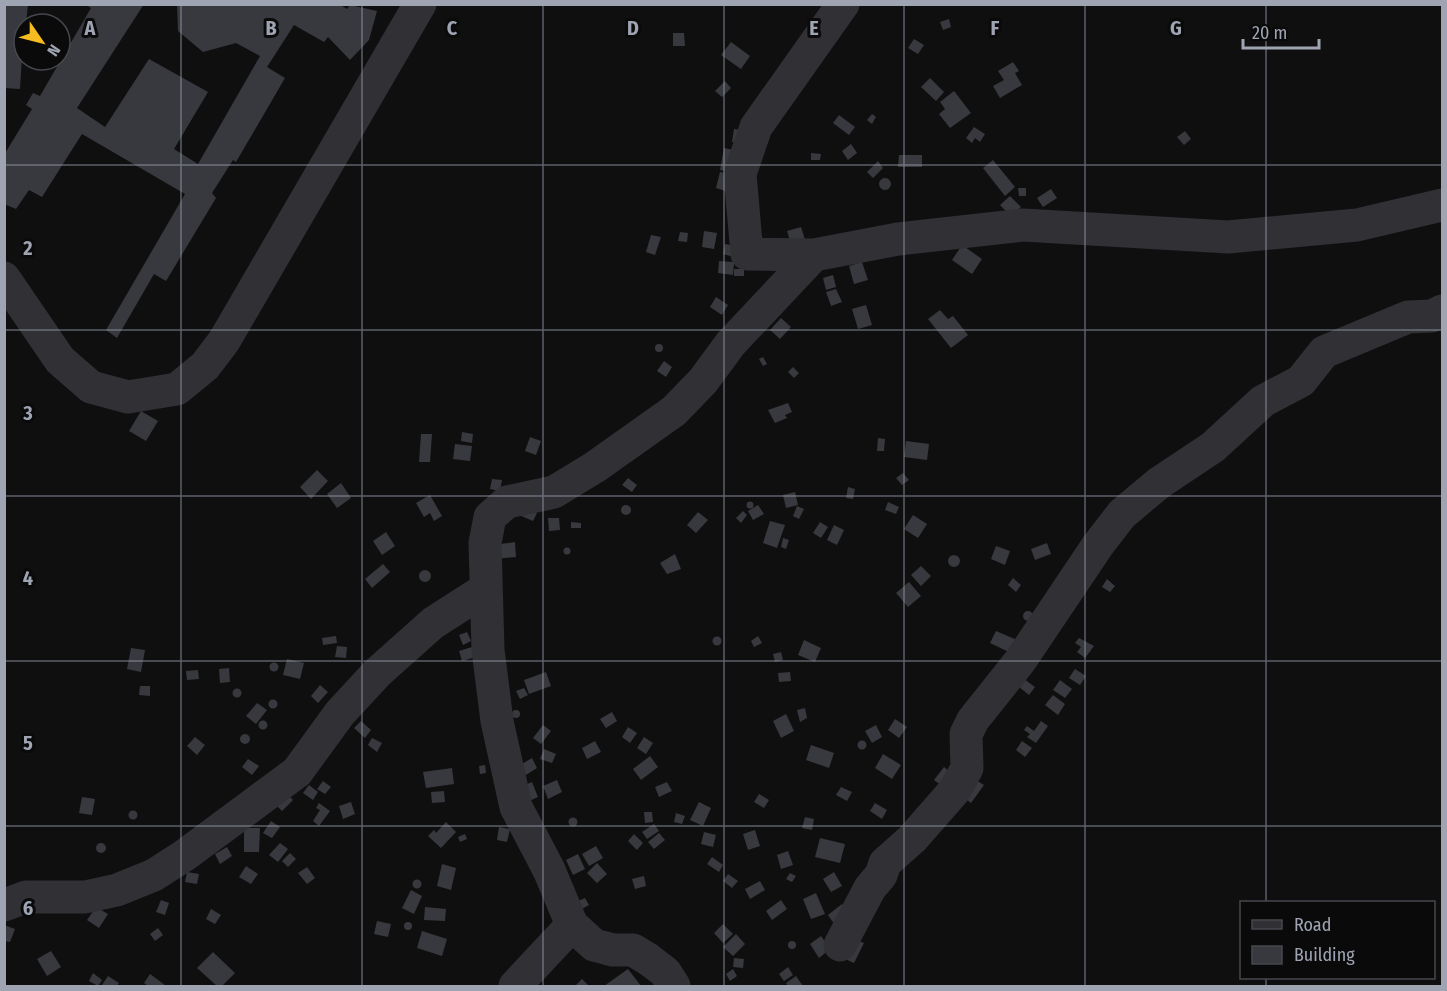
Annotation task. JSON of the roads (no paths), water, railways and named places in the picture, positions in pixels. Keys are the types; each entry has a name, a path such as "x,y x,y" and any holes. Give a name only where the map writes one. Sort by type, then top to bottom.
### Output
{"street":[{"path":"4,278 60,360 91,387 128,398 177,389 205,366 224,341 420,4"},
{"path":"843,4 756,127 740,174 747,254 814,255 898,239 1023,225 1228,237 1357,225 1443,205"},
{"path":"674,987 665,972 648,959 633,950 613,950 594,945 572,925 549,870 516,807 497,721 488,650 484,543 490,517 507,502 554,492 595,467 674,411 703,381 731,344 814,255"},
{"path":"840,945 870,888 881,875 885,863 912,839 955,790 967,768 966,734 973,720 1020,661 1098,545 1122,514 1159,483 1213,447 1263,401 1301,381 1324,352 1398,320 1408,317 1432,316 1443,311"},
{"path":"4,904 26,897 85,897 117,890 154,875 177,860 297,772 340,713 377,673 433,623 486,589"},
{"path":"515,987 572,925"}]}
